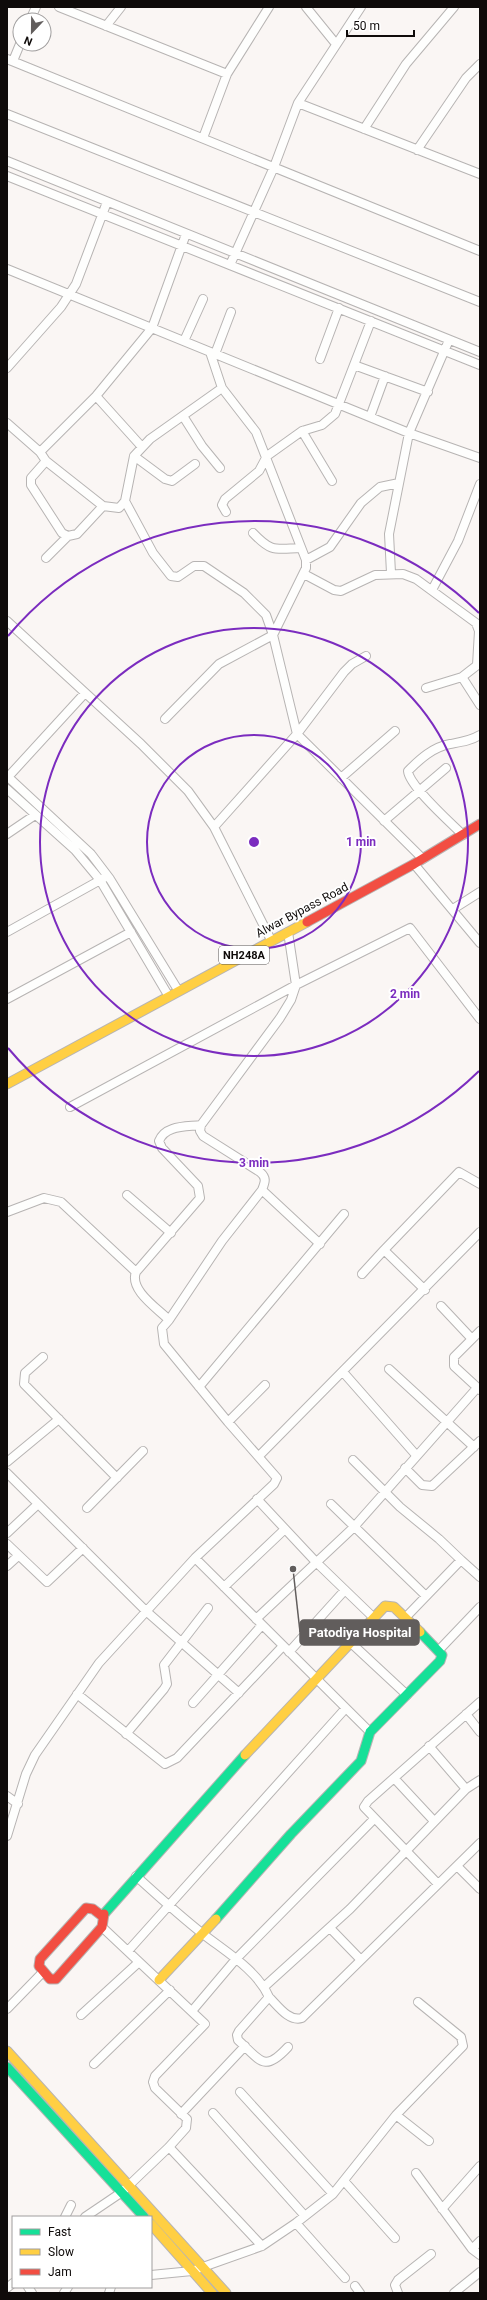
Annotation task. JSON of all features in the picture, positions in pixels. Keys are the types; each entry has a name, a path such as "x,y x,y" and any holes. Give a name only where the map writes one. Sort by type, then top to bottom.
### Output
{"main road":[{"name":"Alwar Bypass Road","path":"7,1084 168,995 424,859 480,824"},
{"path":"102,1916 93,1908 86,1908 40,1959 38,1966 50,1979 56,1980 102,1927 102,1916 136,1876 315,1678 385,1606 389,1605 440,1650 442,1655 440,1661 370,1732 361,1761 291,1834 203,1934 159,1980"},
{"path":"7,2051 125,2188 143,2216"},
{"path":"7,2067 203,2267 226,2293"},
{"path":"152,2225 212,2293"}],"street":[{"path":"59,7 227,74"},
{"path":"106,26 121,7"},
{"path":"203,138 227,74 269,7"},
{"path":"306,7 336,44"},
{"path":"230,265 274,167 298,103 361,7"},
{"path":"364,129 406,64 454,7"},
{"path":"10,60 480,251"},
{"path":"417,150 466,78 480,64"},
{"path":"298,103 480,174"},
{"path":"7,114 255,211 480,302"},
{"path":"7,161 480,352"},
{"path":"7,176 480,365"},
{"path":"7,368 61,307 70,294 76,284 107,202"},
{"path":"40,452 96,396 152,328 186,234"},
{"path":"7,269 409,433 480,458"},
{"path":"184,341 203,299"},
{"path":"320,359 339,308"},
{"path":"165,719 219,664 273,635 304,574 306,560 267,456 256,432 222,388 212,353 231,312"},
{"path":"226,512 222,505 225,499 259,471 267,456 302,431 322,425 335,414 371,321"},
{"path":"392,573 390,534 409,433 428,392 449,340"},
{"path":"354,365 428,392"},
{"path":"370,416 385,376"},
{"path":"7,423 40,452 46,461 103,506 119,508 125,501 134,456 150,439 222,388"},
{"path":"96,396 142,447"},
{"path":"183,416 202,446 220,468"},
{"path":"302,431 332,480"},
{"path":"134,456 165,479 172,481 195,464"},
{"path":"46,461 31,478 31,486 62,533 68,536"},
{"path":"306,560 330,547 361,502 373,492 380,487 399,483"},
{"path":"432,590 458,541 480,484"},
{"path":"125,501 153,553 171,576 178,577 194,566 204,566 244,593 266,615 273,635 297,734 424,859"},
{"path":"46,558 68,536 77,534 103,506"},
{"path":"253,532 264,544 272,549 301,548"},
{"path":"304,574 334,590 342,591 375,575 392,573 416,579 476,623 479,631 479,664 462,677 426,688"},
{"path":"7,621 141,744 188,791 214,827 271,940"},
{"path":"214,827 297,734 344,672 352,664 366,656"},
{"path":"462,677 480,705"},
{"path":"85,694 7,777 91,854 108,876 178,990"},
{"path":"341,778 395,731"},
{"path":"463,835 420,791 408,776 408,771 433,750 448,744 472,740 480,735"},
{"path":"384,821 446,768"},
{"path":"7,789 75,850 100,880 168,995"},
{"path":"7,834 35,815"},
{"path":"414,864 480,943"},
{"path":"7,932 108,876"},
{"path":"453,909 480,892"},
{"path":"70,1107 296,985 410,928 480,1019"},
{"path":"7,999 131,932"},
{"path":"7,1836 26,1774 35,1755 99,1663 195,1558 274,1484 277,1478 228,1422 164,1344 162,1328 169,1320 222,1241 262,1190 266,1182 264,1175 203,1136 200,1131 201,1125 280,1018 291,1000 296,985 288,932"},
{"path":"169,1320 136,1287 133,1280 136,1272 198,1203 201,1193 198,1186 162,1148 159,1141 165,1131 201,1125"},
{"path":"362,1274 459,1172 480,1184"},
{"path":"262,1190 320,1244"},
{"path":"127,1195 171,1233"},
{"path":"7,1212 44,1198 61,1202 136,1272"},
{"path":"199,1387 344,1214"},
{"path":"259,1456 425,1290 480,1232"},
{"path":"384,1250 425,1290"},
{"path":"441,1306 472,1339"},
{"path":"193,1703 259,1622 316,1562 354,1526 416,1455 478,1389 454,1366 453,1362 454,1357 480,1331"},
{"path":"42,1357 25,1373 24,1384 118,1478"},
{"path":"389,1369 474,1447"},
{"path":"343,1372 416,1455"},
{"path":"228,1422 265,1385"},
{"path":"7,1462 59,1419"},
{"path":"405,1468 422,1485 432,1486 480,1441"},
{"path":"87,1508 143,1451"},
{"path":"353,1460 385,1492 480,1577"},
{"path":"7,1473 146,1611 239,1693"},
{"path":"258,1499 316,1562 374,1618"},
{"path":"7,1533 38,1504"},
{"path":"331,1504 426,1596"},
{"path":"224,1587 285,1529"},
{"path":"7,1544 47,1582 83,1548"},
{"path":"7,1566 18,1556"},
{"path":"195,1558 370,1732"},
{"path":"405,1618 461,1560"},
{"path":"77,1694 160,1761 165,1764 172,1762 239,1693 345,1590"},
{"path":"440,1650 480,1607"},
{"path":"126,1734 164,1689 167,1684 164,1665 181,1641 208,1608"},
{"path":"350,1642 407,1695"},
{"path":"438,1884 364,1807 368,1801 480,1702"},
{"path":"128,1951 346,1709"},
{"path":"466,1714 480,1732"},
{"path":"430,1746 466,1789"},
{"path":"394,1778 434,1821"},
{"path":"264,1987 330,1928 466,1789 480,1780"},
{"path":"7,1796 18,1804"},
{"path":"192,2011 236,1959 374,1819"},
{"path":"136,1876 203,1934 236,1959 264,1987 269,1997 289,2017 297,2019 302,2018 480,1843"},
{"path":"456,1866 480,1889"},
{"path":"86,2216 125,2188 169,2146 188,2124 187,2119 155,2088 153,2082 155,2076 206,2024 102,1927"},
{"path":"330,1928 361,1960"},
{"path":"82,2015 139,1962"},
{"path":"7,2009 43,1972"},
{"path":"94,2064 170,1990"},
{"path":"269,1997 237,2035 238,2040 263,2062 269,2063 275,2060 288,2046"},
{"path":"152,2275 192,2271 262,2246 296,2223 333,2194 396,2115 463,2046 461,2037 418,2002"},
{"path":"181,2114 245,2046"},
{"path":"240,2092 333,2194"},
{"path":"213,2113 305,2216"},
{"path":"396,2115 429,2141"},
{"path":"169,2146 262,2246"},
{"path":"442,2209 480,2166"},
{"path":"416,2173 472,2249 480,2255"},
{"path":"344,2182 394,2238"},
{"path":"66,2216 71,2205"},
{"path":"296,2223 345,2278"},
{"path":"472,2249 480,2241"},
{"path":"398,2293 395,2285 398,2280 431,2254"},
{"path":"454,2293 480,2272"}],"traffic: fast":[{"path":"216,1919 291,1834 361,1761 370,1732 440,1661 442,1655 420,1632"},
{"path":"104,1914 245,1755"},
{"path":"7,2067 143,2216"}],"traffic: slow":[{"path":"7,1084 307,922"},
{"path":"245,1755 385,1606 394,1607 420,1632"},
{"path":"159,1980 216,1919"},
{"path":"7,2051 226,2293"},
{"path":"152,2225 212,2293"}],"traffic: jam":[{"path":"307,922 414,864 480,824"},
{"path":"102,1916 93,1909 86,1908 40,1959 39,1966 50,1979 56,1979 102,1927 104,1914"}],"place":[{"name":"Patodiya Hospital","path":"293,1569"}]}
